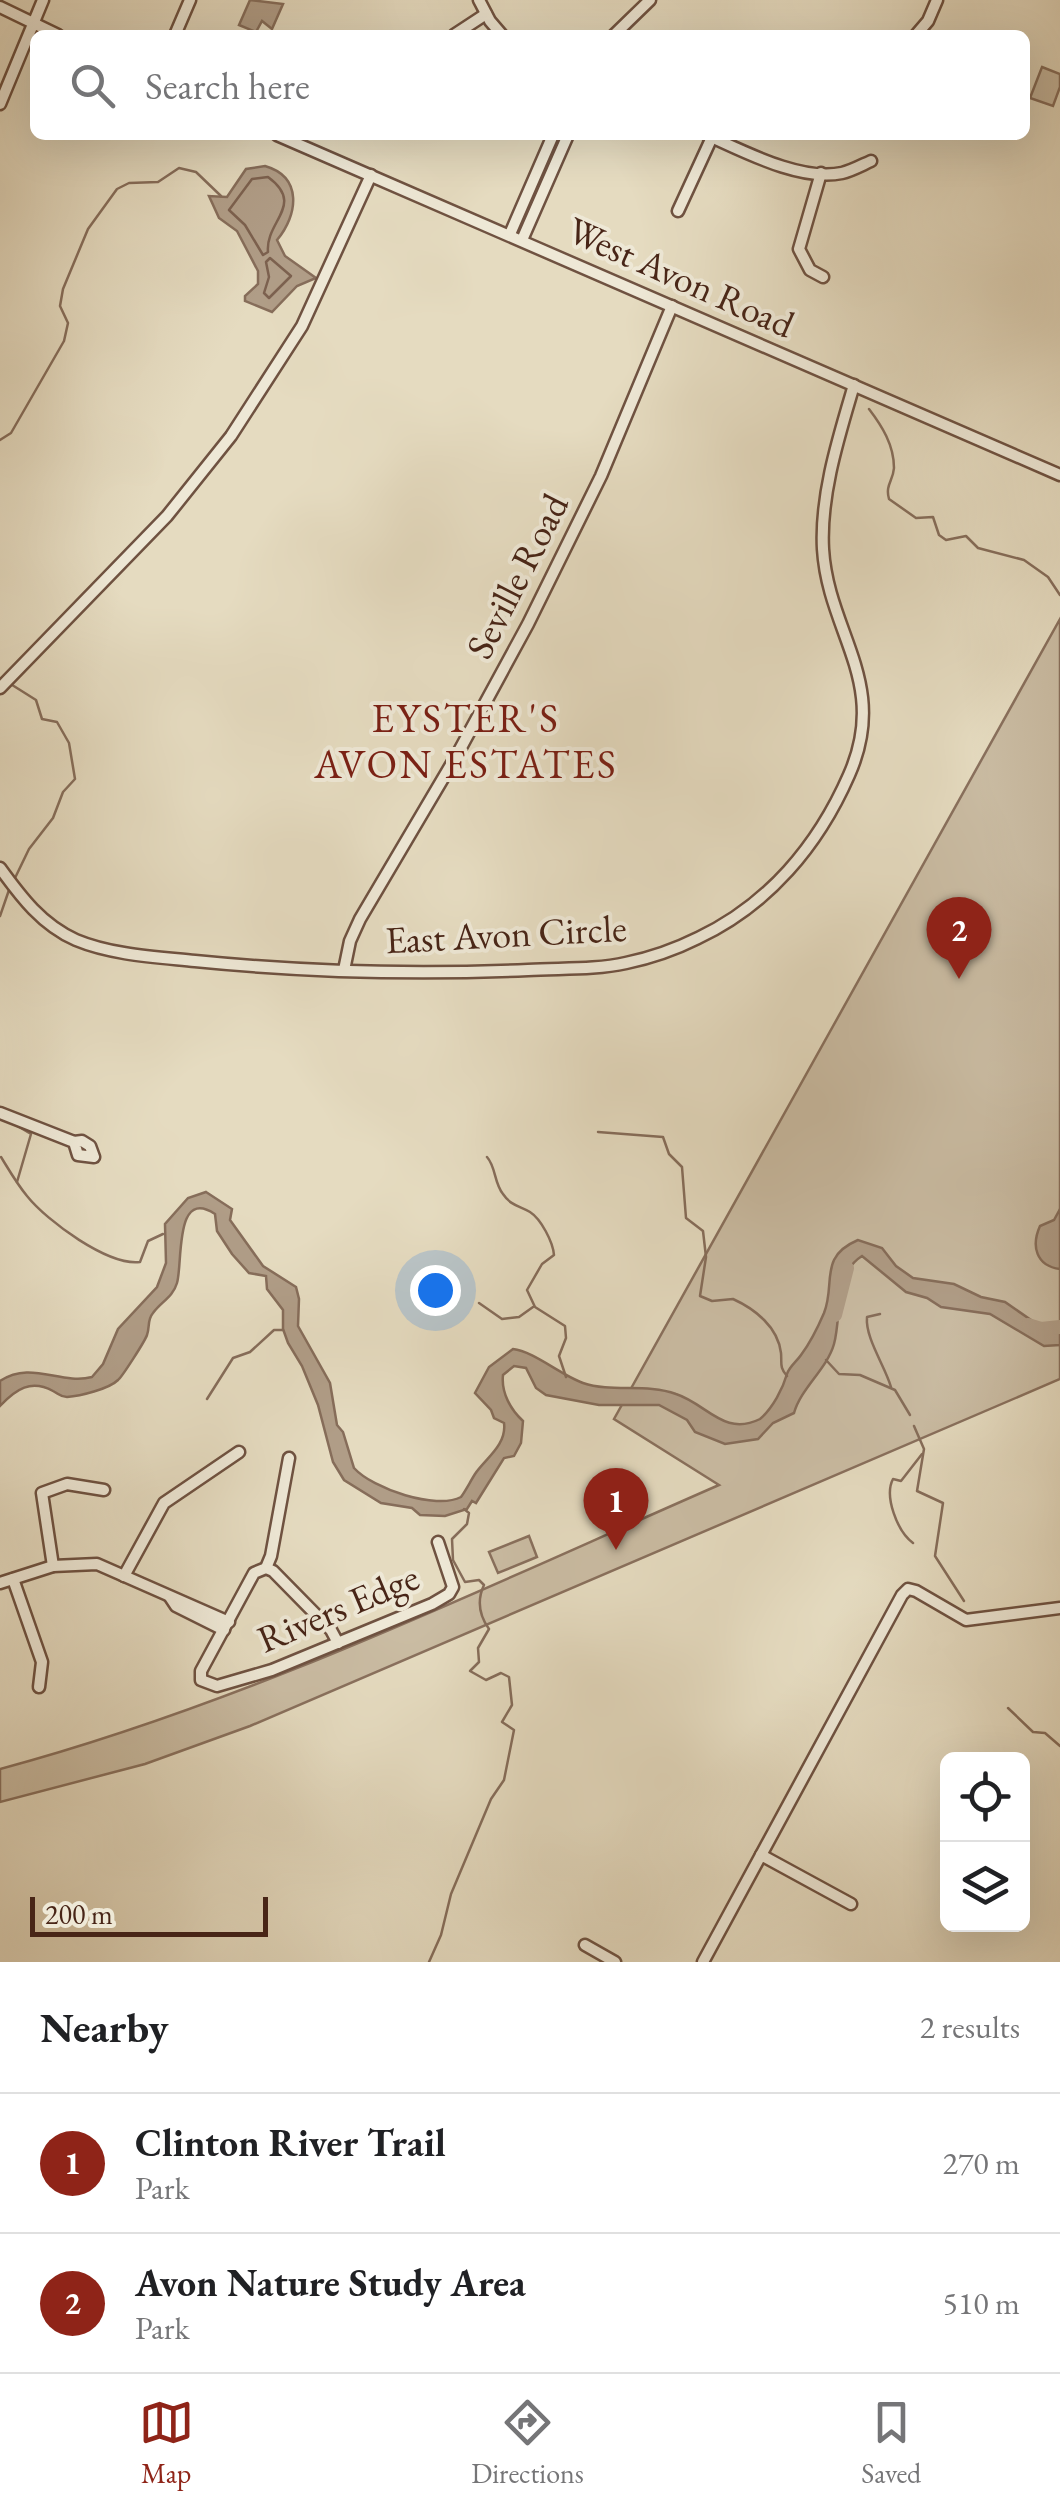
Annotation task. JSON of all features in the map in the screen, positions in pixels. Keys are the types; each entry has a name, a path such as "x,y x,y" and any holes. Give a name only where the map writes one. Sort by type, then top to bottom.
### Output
{"street":[{"path":"31,30 43,0"},
{"path":"178,30 190,0"},
{"path":"479,0 498,30"},
{"path":"921,30 936,0"},
{"path":"618,30 641,2"},
{"path":"0,8 47,30"},
{"path":"462,30 486,14"},
{"path":"0,104 30,33"},
{"name":"West Avon Road","path":"289,140 1060,475"},
{"path":"510,234 551,140"},
{"path":"522,240 566,140"},
{"path":"678,212 708,140"},
{"path":"719,140 774,164 821,173 842,173 871,161"},
{"path":"821,173 798,249 810,270 824,278"},
{"path":"0,688 166,516 230,436 302,326 372,175"},
{"name":"Seville Road","path":"344,970 360,919 458,754 570,541 672,306"},
{"name":"East Avon Circle","path":"0,868 42,919 89,944 185,960 344,970 478,972 625,964 677,947 720,927 776,885 799,860 826,821 862,739 861,682 830,588 823,550 829,490 854,386"},
{"path":"0,1113 74,1142"},
{"path":"124,1576 164,1503 240,1452"},
{"path":"266,1568 274,1547 290,1458"},
{"path":"52,1566 42,1493 67,1484 104,1490"},
{"name":"Rivers Edge","path":"227,1626 201,1674 200,1680 209,1684 232,1683 338,1643 449,1594 452,1579 438,1542"},
{"path":"0,1583 52,1566 97,1564 170,1597 176,1606 227,1626 254,1574 262,1567 273,1570 338,1643"},
{"path":"13,1579 42,1662 39,1687"},
{"path":"703,1962 902,1595 908,1590 966,1620 1060,1608"},
{"path":"761,1855 850,1904"},
{"path":"585,1945 616,1962"}],"shaded area":[{"path":"1042,67 1060,74 1053,106 1030,98"},
{"path":"1060,619 1060,1379 250,1726 145,1764 0,1802 0,1769 93,1742 275,1677 719,1485 614,1419"},
{"path":"529,1536 537,1557 498,1573 489,1552"}],"water":[{"path":"250,0 283,4 272,29 262,21 257,30 239,25"},
{"path":"265,166 286,179 293,198 289,219 277,240 285,256 316,278 297,286 272,312 245,301 245,296 258,284 258,271 237,231 219,218 209,196 227,197 246,169"},
{"path":"206,1192 232,1209 230,1220 263,1266 296,1287 298,1326 330,1383 337,1425 343,1432 354,1468 390,1490 421,1499 461,1497 499,1445 504,1423 494,1418 475,1393 489,1367 513,1349 583,1383 676,1394 726,1422 747,1424 760,1419 773,1404 788,1371 819,1324 833,1263 838,1254 858,1240 882,1248 896,1266 913,1278 954,1284 981,1297 1005,1302 1044,1329 1060,1325 1060,1345 1044,1346 990,1314 941,1307 906,1292 862,1256 843,1284 834,1344 826,1362 794,1413 773,1423 758,1439 725,1444 695,1432 687,1420 659,1405 599,1405 546,1395 536,1388 526,1368 514,1366 503,1375 503,1382 508,1401 523,1421 521,1443 514,1456 504,1458 476,1503 472,1501 467,1509 445,1516 420,1515 412,1508 381,1503 344,1480 333,1462 318,1405 288,1343 283,1310 267,1289 266,1276 249,1273 217,1231 215,1214 202,1208 187,1219 175,1288 151,1316 145,1339 118,1380 86,1394 67,1397 31,1386 0,1406 0,1381 12,1375 92,1377 103,1364 118,1329 157,1287 166,1263 165,1224 188,1198"},
{"path":"1060,1209 1060,1269 1045,1264 1036,1241 1040,1226 1054,1220"}],"waterway":[{"path":"0,440 11,433 64,341 68,323 60,306 63,289 88,229 117,189 129,183 158,182 179,168 196,172 221,196"},
{"path":"869,409 892,451 894,468 889,499 916,518 933,517 939,535 946,540 966,536 978,548 1024,560 1048,577 1060,595"},
{"path":"9,683 36,700 42,719 57,722 69,743 75,779 63,792 53,818 29,849 15,878"},
{"path":"0,916 9,890"},
{"path":"9,1121 31,1134 17,1182"},
{"path":"598,1132 663,1137 669,1154 682,1167 686,1218 703,1231 706,1257 700,1296 712,1301 733,1299 764,1320 779,1344 787,1376"},
{"path":"1,1157 36,1206 95,1249 140,1262 148,1241 163,1234"},
{"path":"487,1157 503,1194 534,1215 551,1244 554,1255 542,1264 527,1290 535,1307 565,1326 566,1338 559,1356 566,1377"},
{"path":"835,1315 847,1268"},
{"path":"479,1303 502,1319 519,1317 533,1307"},
{"path":"880,1314 867,1317 867,1325 891,1387"},
{"path":"1028,1325 1041,1329 1060,1327"},
{"path":"207,1399 233,1358 250,1352 274,1330 283,1330"},
{"path":"826,1360 839,1374 860,1375 895,1390 910,1415"},
{"path":"914,1426 924,1449 917,1491 943,1503 935,1556 964,1601"},
{"path":"913,1543 894,1513 890,1494 893,1479 901,1481 922,1454"},
{"path":"429,1962 441,1935 451,1894 491,1799 504,1780 514,1730 502,1722 512,1705 509,1677 501,1673 486,1680 470,1671 479,1662 478,1648 489,1629 480,1607 484,1585 479,1580 465,1582 453,1560 452,1539 467,1524 469,1513 464,1509"},
{"path":"1008,1708 1033,1732 1045,1733 1060,1746"}],"place":[{"name":"Avon Nature Study Area","path":"959,979"},
{"name":"Clinton River Trail","path":"616,1550"}],"district":[{"name":"EYSTER'S AVON ESTATES","path":"466,741"}]}
